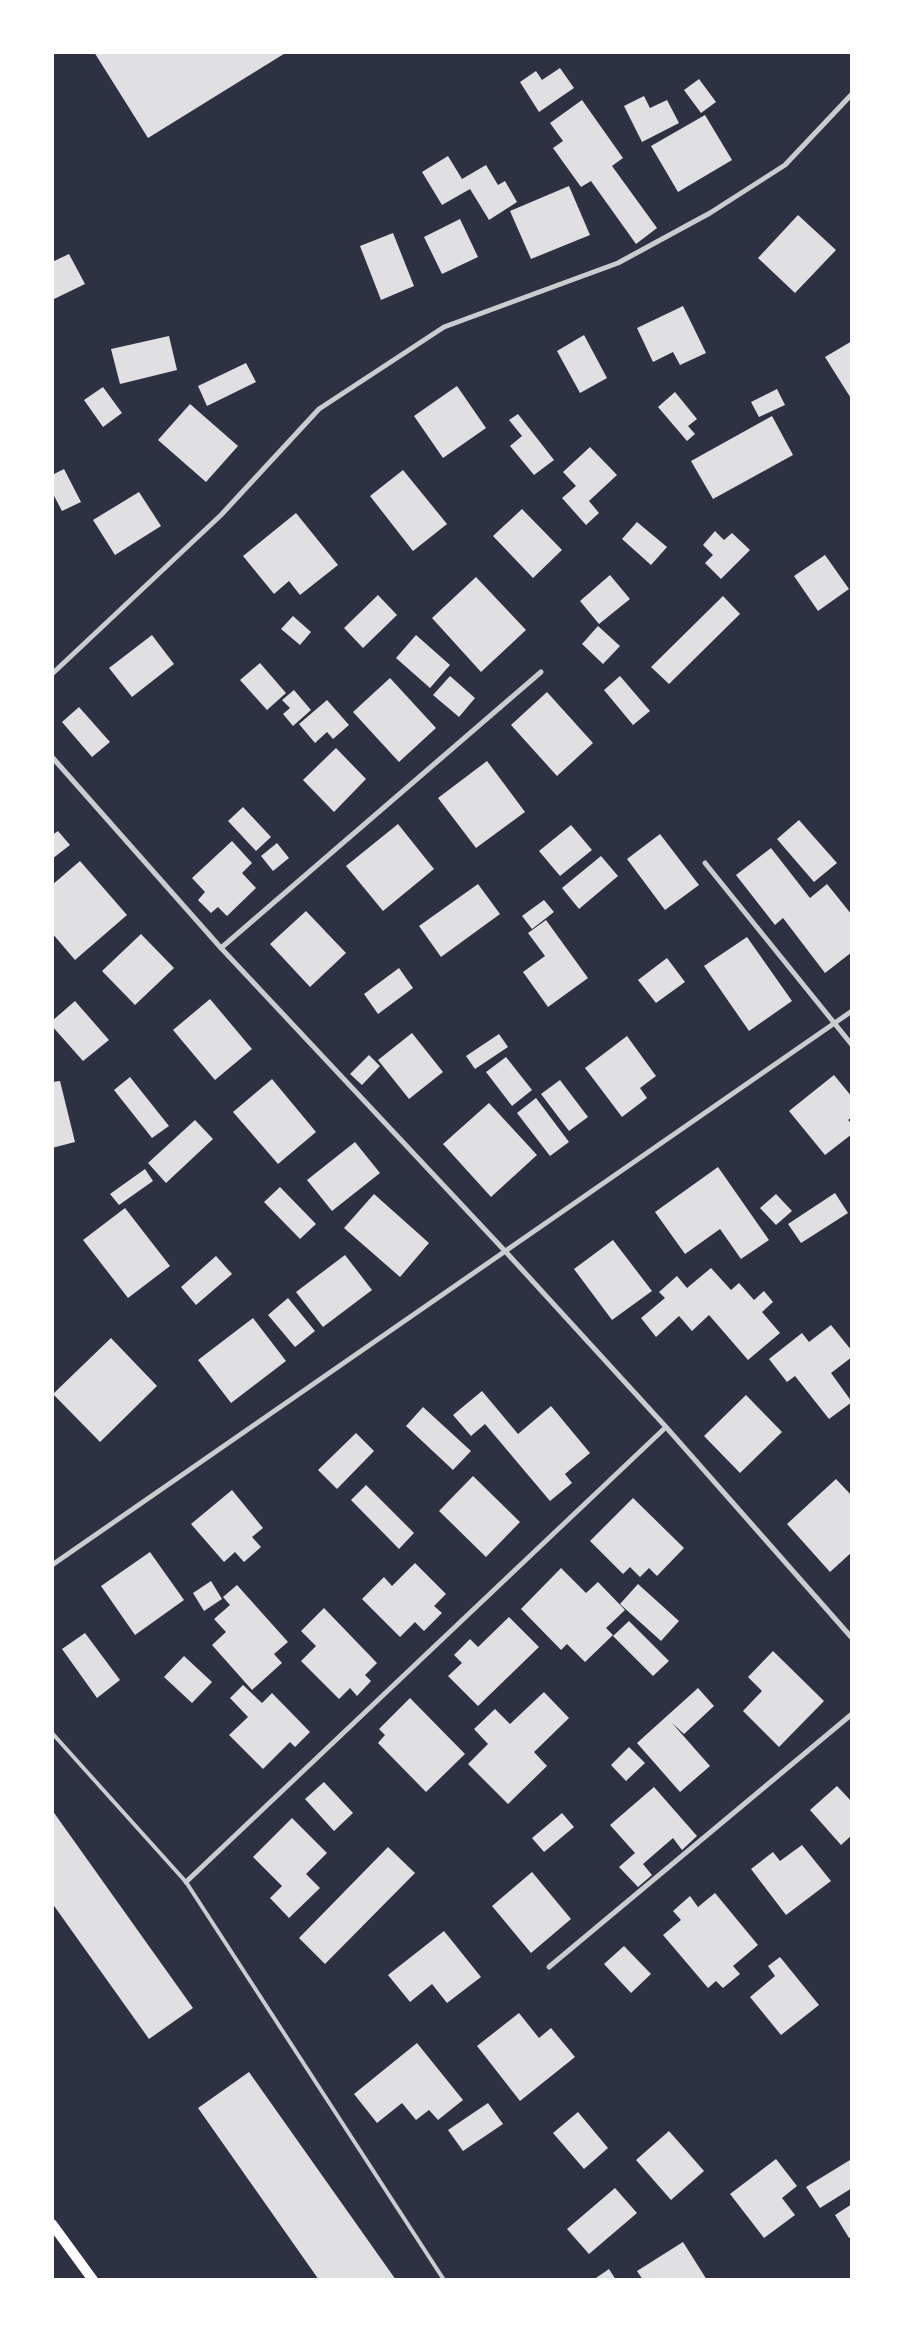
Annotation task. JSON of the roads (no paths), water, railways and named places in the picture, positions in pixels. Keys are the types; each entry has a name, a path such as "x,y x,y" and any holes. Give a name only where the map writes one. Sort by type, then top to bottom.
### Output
{"main road":[{"path":"52,2224 93,2280"}],"street":[{"path":"52,674 221,515 319,409 444,327 618,263 710,213 785,165 852,94"},
{"path":"220,948 541,672"},
{"path":"52,757 220,948 505,1251 666,1427 852,1638"},
{"path":"705,863 852,1045"},
{"path":"52,1565 852,1011"},
{"path":"186,1882 666,1427"},
{"path":"549,1967 852,1714"}],"lane":[{"path":"52,1734 186,1882 444,2280"}]}
